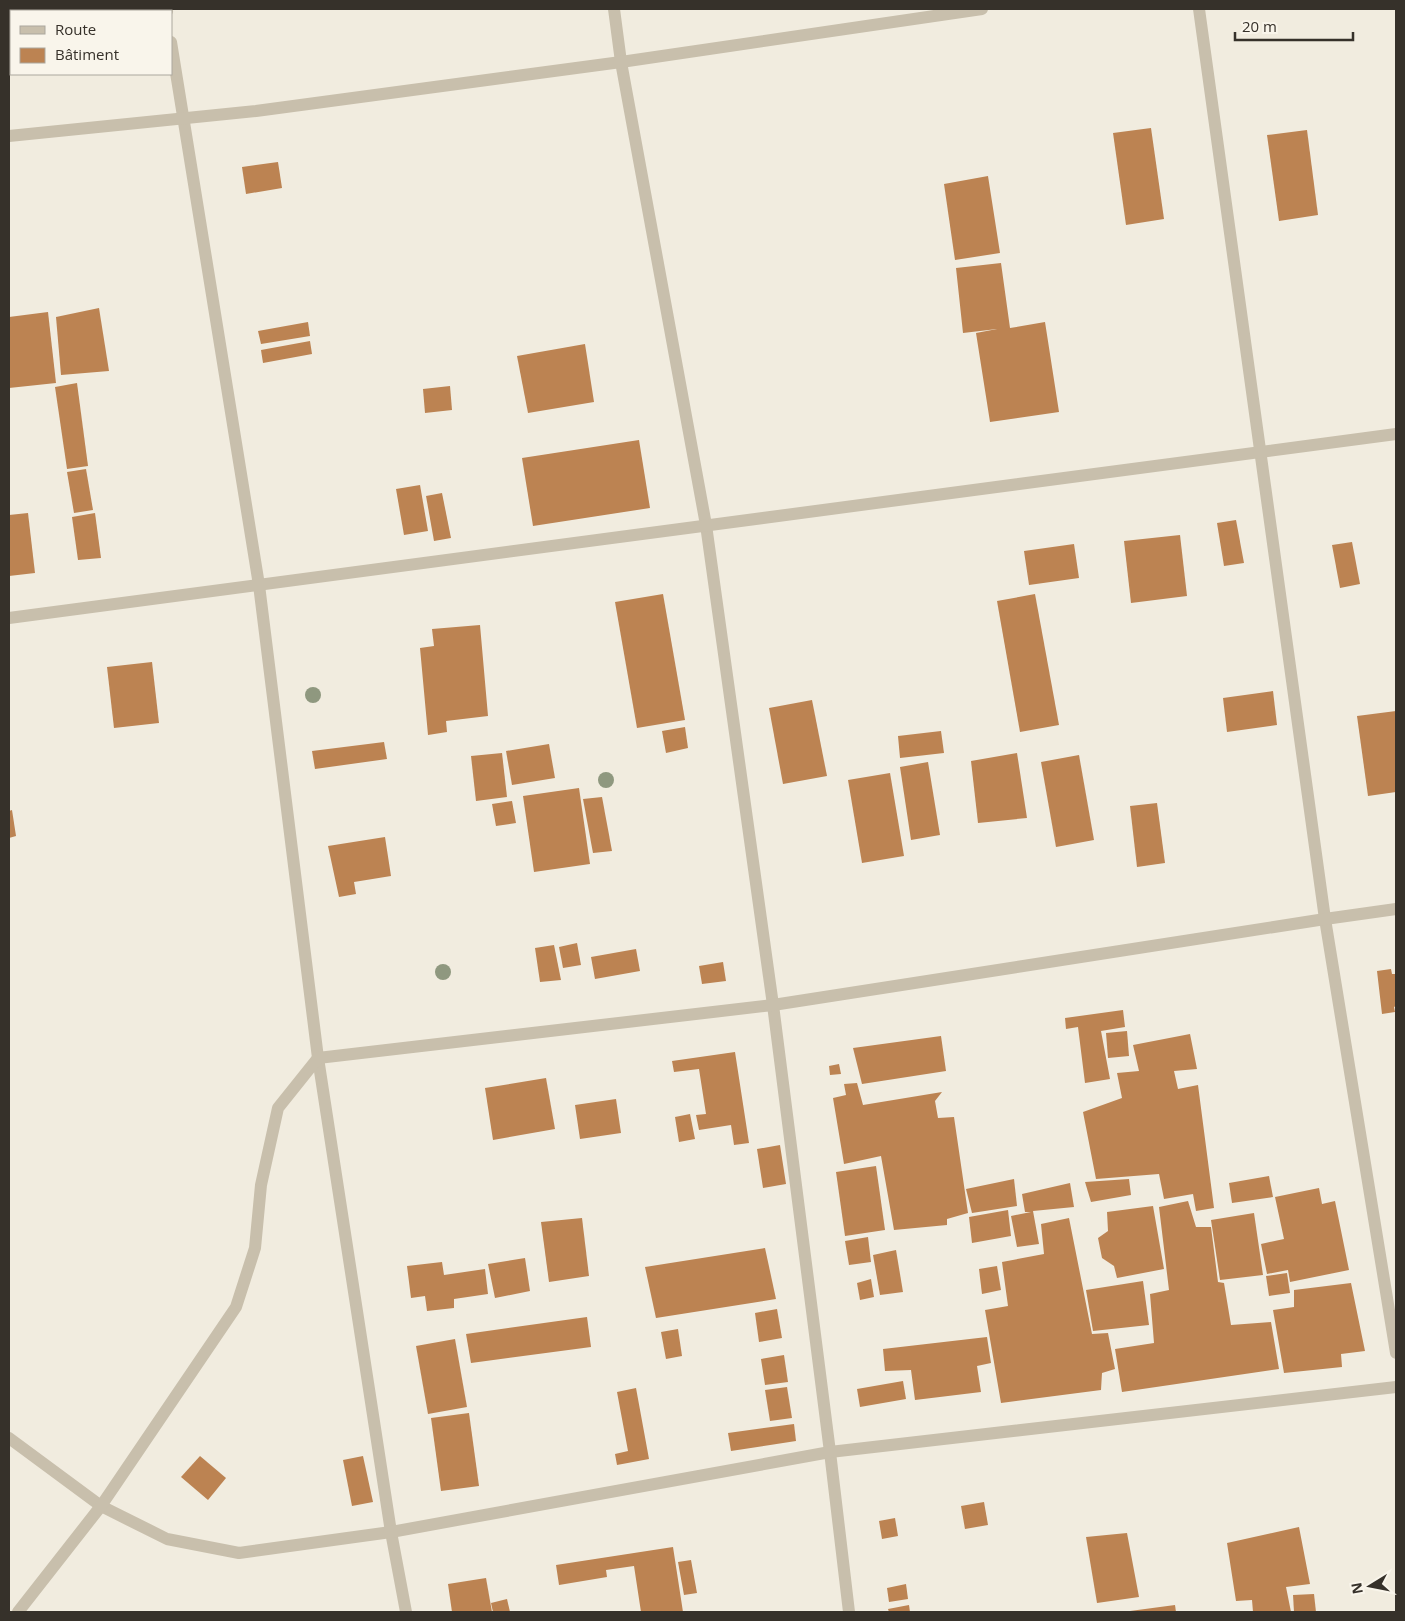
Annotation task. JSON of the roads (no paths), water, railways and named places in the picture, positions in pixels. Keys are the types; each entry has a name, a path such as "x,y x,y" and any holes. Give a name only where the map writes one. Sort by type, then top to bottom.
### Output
{"street":[{"path":"614,9 706,525 773,1005 849,1612"},
{"path":"9,136 256,112 622,62 982,9"},
{"path":"1199,9 1325,919 1396,1353"},
{"path":"172,48 259,585 318,1058 390,1532 406,1612"},
{"path":"9,618 1396,434"},
{"path":"18,1612 101,1506 236,1307 256,1248 261,1185 278,1108 318,1058 773,1005 1396,909"},
{"path":"9,1438 101,1506 167,1539 239,1553 390,1532 830,1452 1396,1387"}]}
